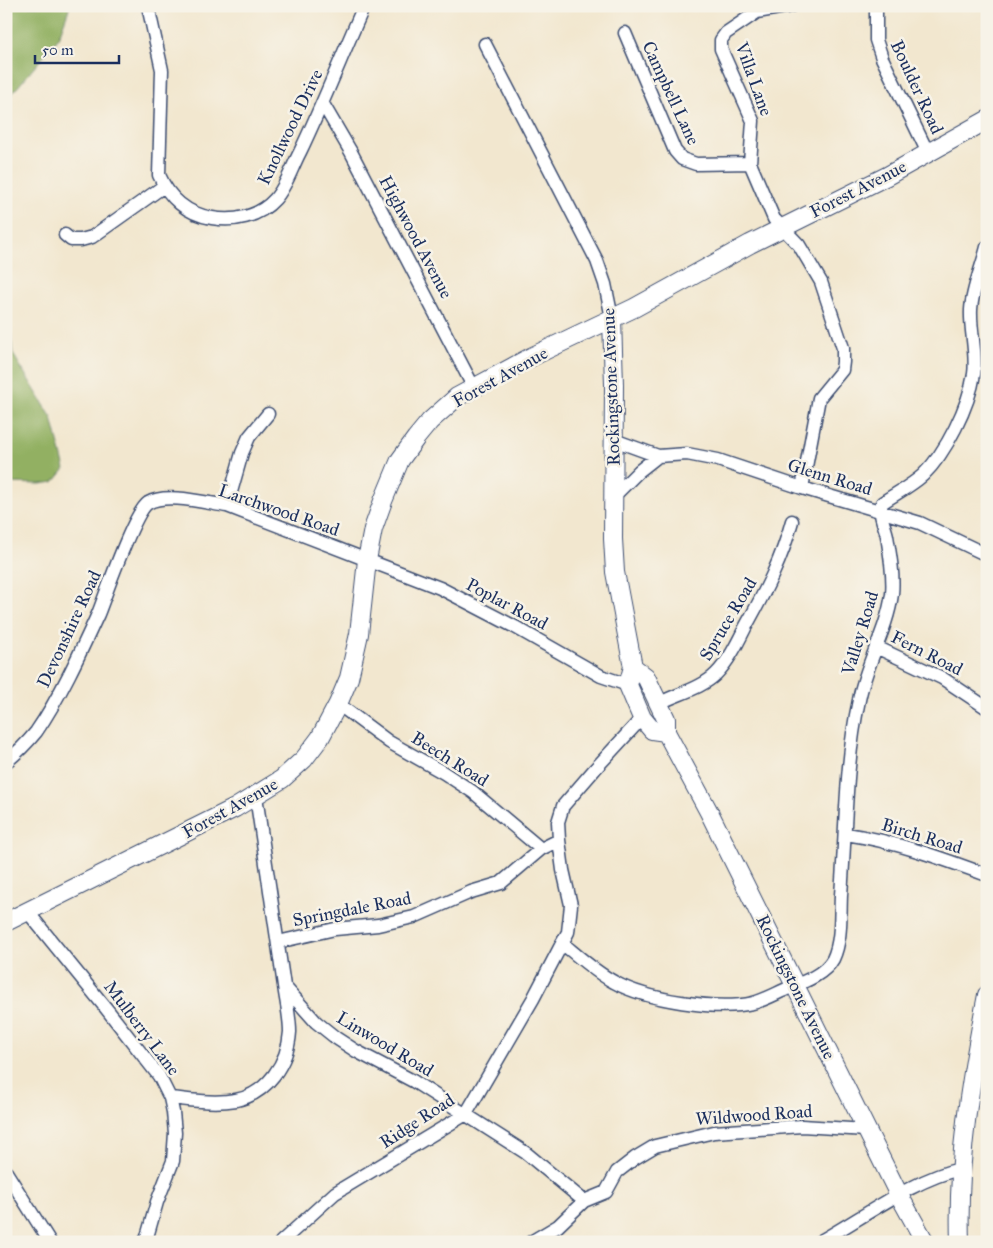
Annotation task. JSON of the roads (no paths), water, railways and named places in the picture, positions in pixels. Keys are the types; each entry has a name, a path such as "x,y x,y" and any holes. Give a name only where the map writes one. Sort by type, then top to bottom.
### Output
{"street":[{"path":"65,235 71,240 92,237 164,186 159,175 162,70 148,6"},
{"name":"Knollwood Drive","path":"164,186 177,203 201,216 223,220 259,212 275,199 287,179 323,104 364,6"},
{"path":"756,9 791,6"},
{"name":"Boulder Road","path":"876,6 876,40 882,58 928,153"},
{"name":"Villa Lane","path":"756,9 721,40 721,49 753,121 750,163 774,220 799,245 821,282 843,348 844,362 842,370 819,398 802,488"},
{"name":"Campbell Lane","path":"625,33 675,151 682,159 696,164 750,163"},
{"name":"Rockingstone Avenue","path":"485,44 597,261 605,284 612,318 614,385 613,539 615,572 633,667 628,685"},
{"name":"Highwood Avenue","path":"323,104 351,152 474,388"},
{"name":"Forest Avenue","path":"6,922 235,808 282,779 304,759 320,738 349,678 359,634 367,560 376,522 400,460 430,421 457,398 531,357 612,318 782,228 887,176 987,120"},
{"path":"880,510 882,503 922,475 933,463 961,418 974,375 975,349 971,311 973,296 987,247"},
{"path":"227,506 242,453 249,437 268,414"},
{"name":"Glenn Road","path":"614,440 658,456 687,454 718,460 802,488 920,523 987,555"},
{"path":"613,497 639,471 658,456"},
{"name":"Larchwood Road","path":"150,502 159,498 191,500 227,506 367,560"},
{"name":"Devonshire Road","path":"6,762 36,732 59,694 97,614 134,523 145,506 150,502"},
{"name":"Valley Road","path":"562,943 592,968 615,983 639,992 706,1005 730,1006 754,1002 809,979 824,969 832,960 838,942 848,776 858,700 866,672 886,620 892,592 892,572 887,535 880,510"},
{"name":"Spruce Road","path":"658,704 695,688 715,675 734,650 771,581 785,547 792,521"},
{"name":"Poplar Road","path":"367,560 440,588 515,627 601,676 628,685"},
{"name":"Fern Road","path":"876,647 942,678 987,708"},
{"name":"Rockingstone Avenue","path":"633,667 646,677 666,719 666,732 709,812 866,1130 925,1242"},
{"path":"628,685 642,718 652,730 666,732"},
{"name":"Beech Road","path":"338,704 389,742 473,792 541,849"},
{"path":"559,840 558,822 563,806 594,769 642,718"},
{"path":"170,1098 204,1102 237,1100 252,1094 270,1082 287,1053 290,1032 256,796"},
{"name":"Birch Road","path":"846,834 861,836 926,853 987,875"},
{"name":"Springdale Road","path":"278,942 335,929 378,926 414,917 471,892 501,883 541,849 559,840"},
{"name":"Ridge Road","path":"281,1242 335,1193 466,1114 533,999 568,932 571,905 563,870 559,840"},
{"name":"Mulberry Lane","path":"27,911 106,1007 159,1076 170,1098 174,1126 173,1162 156,1202 144,1242"},
{"name":"Linwood Road","path":"284,986 316,1022 336,1038 356,1051 413,1080 526,1153 584,1201"},
{"path":"960,1242 961,1157 976,1051 987,995"},
{"name":"Wildwood Road","path":"531,1242 558,1226 584,1201 606,1192 617,1172 635,1158 656,1146 714,1132 802,1126 866,1130"},
{"path":"819,1242 899,1195 948,1171 961,1169"},
{"path":"6,1172 50,1242"}]}
